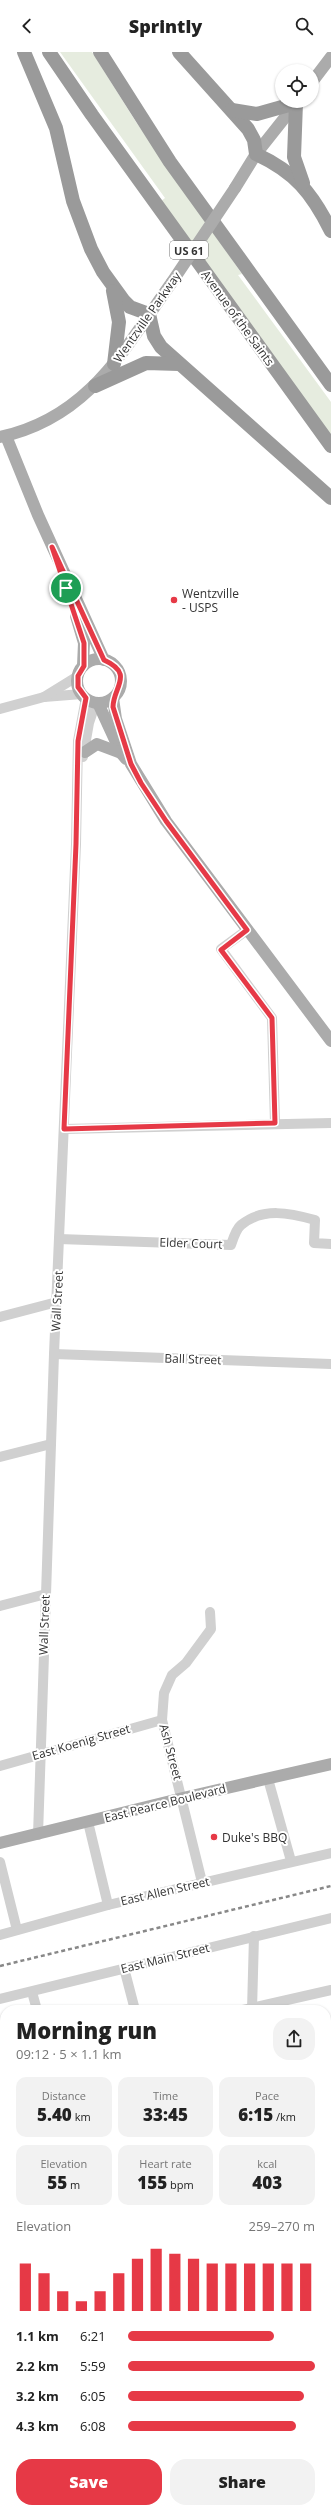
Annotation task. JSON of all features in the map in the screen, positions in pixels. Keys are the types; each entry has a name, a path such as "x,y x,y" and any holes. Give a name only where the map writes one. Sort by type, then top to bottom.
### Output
{"highway":[{"path":"24,52 56,128 81,224 91,248 112,286 130,306 149,314 154,336 161,347 331,498"},
{"name":"Avenue of the Saints","path":"49,52 92,115 331,446"},
{"name":"US 61","path":"100,52 170,162 331,385"},
{"path":"179,52 248,129 254,140 256,154 278,164 304,188 318,206 331,231"},
{"path":"232,110 257,114 277,108"},
{"path":"297,108 294,157 304,188"},
{"path":"112,286 118,322 114,364"},
{"path":"95,386 146,363 179,364"}],"main road":[{"path":"319,73 331,57"},
{"name":"Wentzville Parkway","path":"3,436 30,428 62,411 95,386 114,364 172,282 256,154 292,108"},
{"path":"3,436 104,660"},
{"path":"52,547 81,630 84,643 78,687 90,699 121,753 131,764 166,821 331,1041"},
{"path":"81,671 93,660 104,660 112,664 119,672 120,686 113,698 114,713 131,764"},
{"path":"90,699 113,698"},
{"path":"85,752 97,744 121,753"},
{"name":"East Pearce Boulevard","path":"0,1843 38,1835 183,1798 331,1764"}],"street":[{"path":"44,697 81,671"},
{"path":"0,709 44,697 90,699"},
{"name":"Wall Street","path":"78,768 85,752 89,723 90,699"},
{"name":"Wall Street","path":"38,1835 39,1754 54,1354 58,1302 78,741 90,699"},
{"path":"247,930 221,950 272,1018 275,1123"},
{"path":"64,1129 275,1123 331,1123"},
{"name":"Elder Court","path":"60,1239 231,1245 240,1226 268,1213 282,1213 314,1220 314,1243 331,1244"},
{"path":"0,1317 58,1302"},
{"name":"Ball Street","path":"54,1354 331,1364"},
{"path":"0,1457 51,1444"},
{"path":"0,1606 46,1594"},
{"name":"Ash Street","path":"202,1882 183,1798 162,1720 164,1693 172,1675 186,1663 211,1629 210,1612"},
{"name":"East Koenig Street","path":"0,1766 162,1720"},
{"path":"268,1778 290,1861"},
{"path":"88,1822 108,1905"},
{"name":"East Allen Street","path":"0,1934 108,1905 290,1861 331,1853"},
{"path":"0,1862 17,1930"},
{"name":"East Main Street","path":"0,1999 331,1918"},
{"path":"249,2005 254,1936"},
{"path":"124,1968 134,2005"},
{"path":"266,2005 331,1990"},
{"path":"32,1992 36,2005"}],"shaded area":[{"path":"60,52 92,52 136,122 242,274 238,275 331,402 331,436 161,201 165,198"}],"railway":[{"path":"0,1966 331,1886"}],"place":[{"name":"Wentzville - USPS","path":"174,600"},
{"name":"Duke's BBQ","path":"214,1837"}],"route":[{"path":"52,547 104,660 112,664 119,672 121,681 119,690 113,698 113,707 126,744 131,764 141,783 166,821 247,930 221,950 272,1018 275,1123 64,1129 76,844 78,741 82,709 86,698 83,696 78,687 78,676 84,666 84,643 66,588 52,547"}]}
